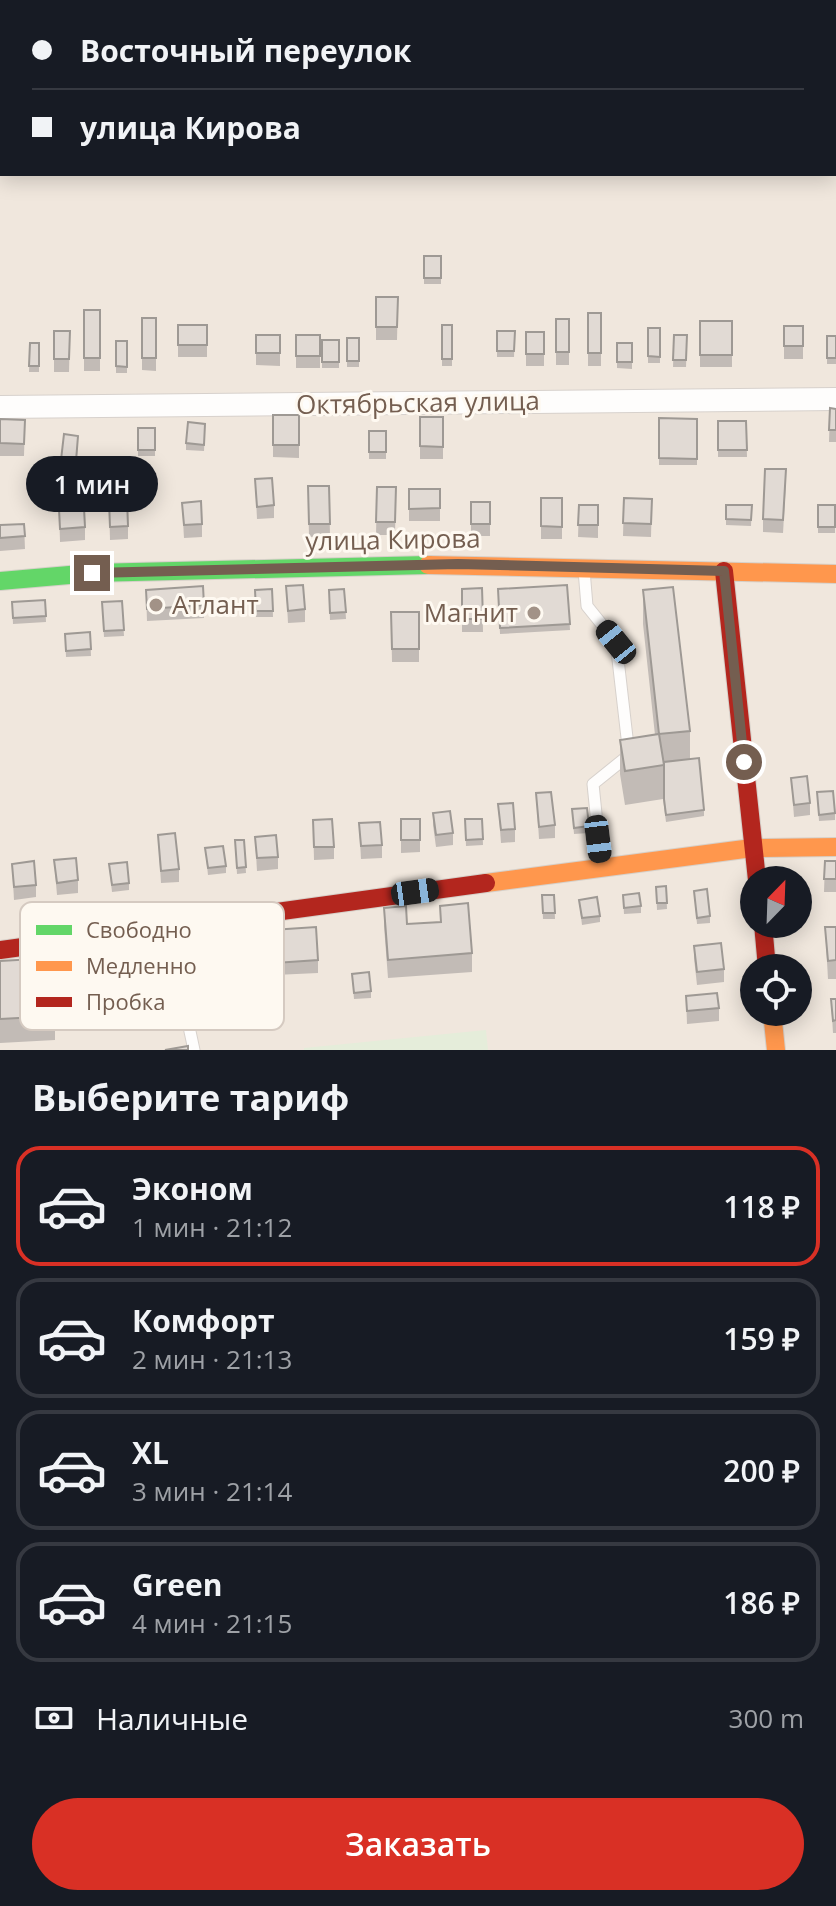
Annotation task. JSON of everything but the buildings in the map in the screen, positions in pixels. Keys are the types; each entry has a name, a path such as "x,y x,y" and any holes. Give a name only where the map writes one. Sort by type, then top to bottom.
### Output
{"street":[{"name":"Октябрьская улица","path":"0,407 836,399"},
{"name":"улица Кирова","path":"0,581 92,573 458,564 836,574"},
{"path":"724,571 755,866"},
{"path":"284,910 752,848 836,847"},
{"path":"0,950 20,947"},
{"path":"773,1026 776,1050"}],"lane":[{"path":"584,567 587,606 616,642 629,755 593,784 602,868"},
{"path":"190,1030 194,1050"}],"shaded area":[{"path":"0,176 836,176 836,1050 0,1050"}],"green space":[{"path":"486,1030 488,1050 304,1050 304,1048"}],"traffic: fast":[{"path":"0,581 92,573 428,565"}],"traffic: slow":[{"path":"428,565 836,574"},
{"path":"486,883 752,848 836,847"},
{"path":"773,1026 776,1050"}],"traffic: jam":[{"path":"724,571 756,866"},
{"path":"284,911 486,883"},
{"path":"764,938 766,954"},
{"path":"0,950 20,947"}],"place":[{"name":"Атлант","path":"156,605"},
{"name":"Магнит","path":"534,613"}],"route":[{"path":"92,573 458,564 724,571 744,762"}]}
